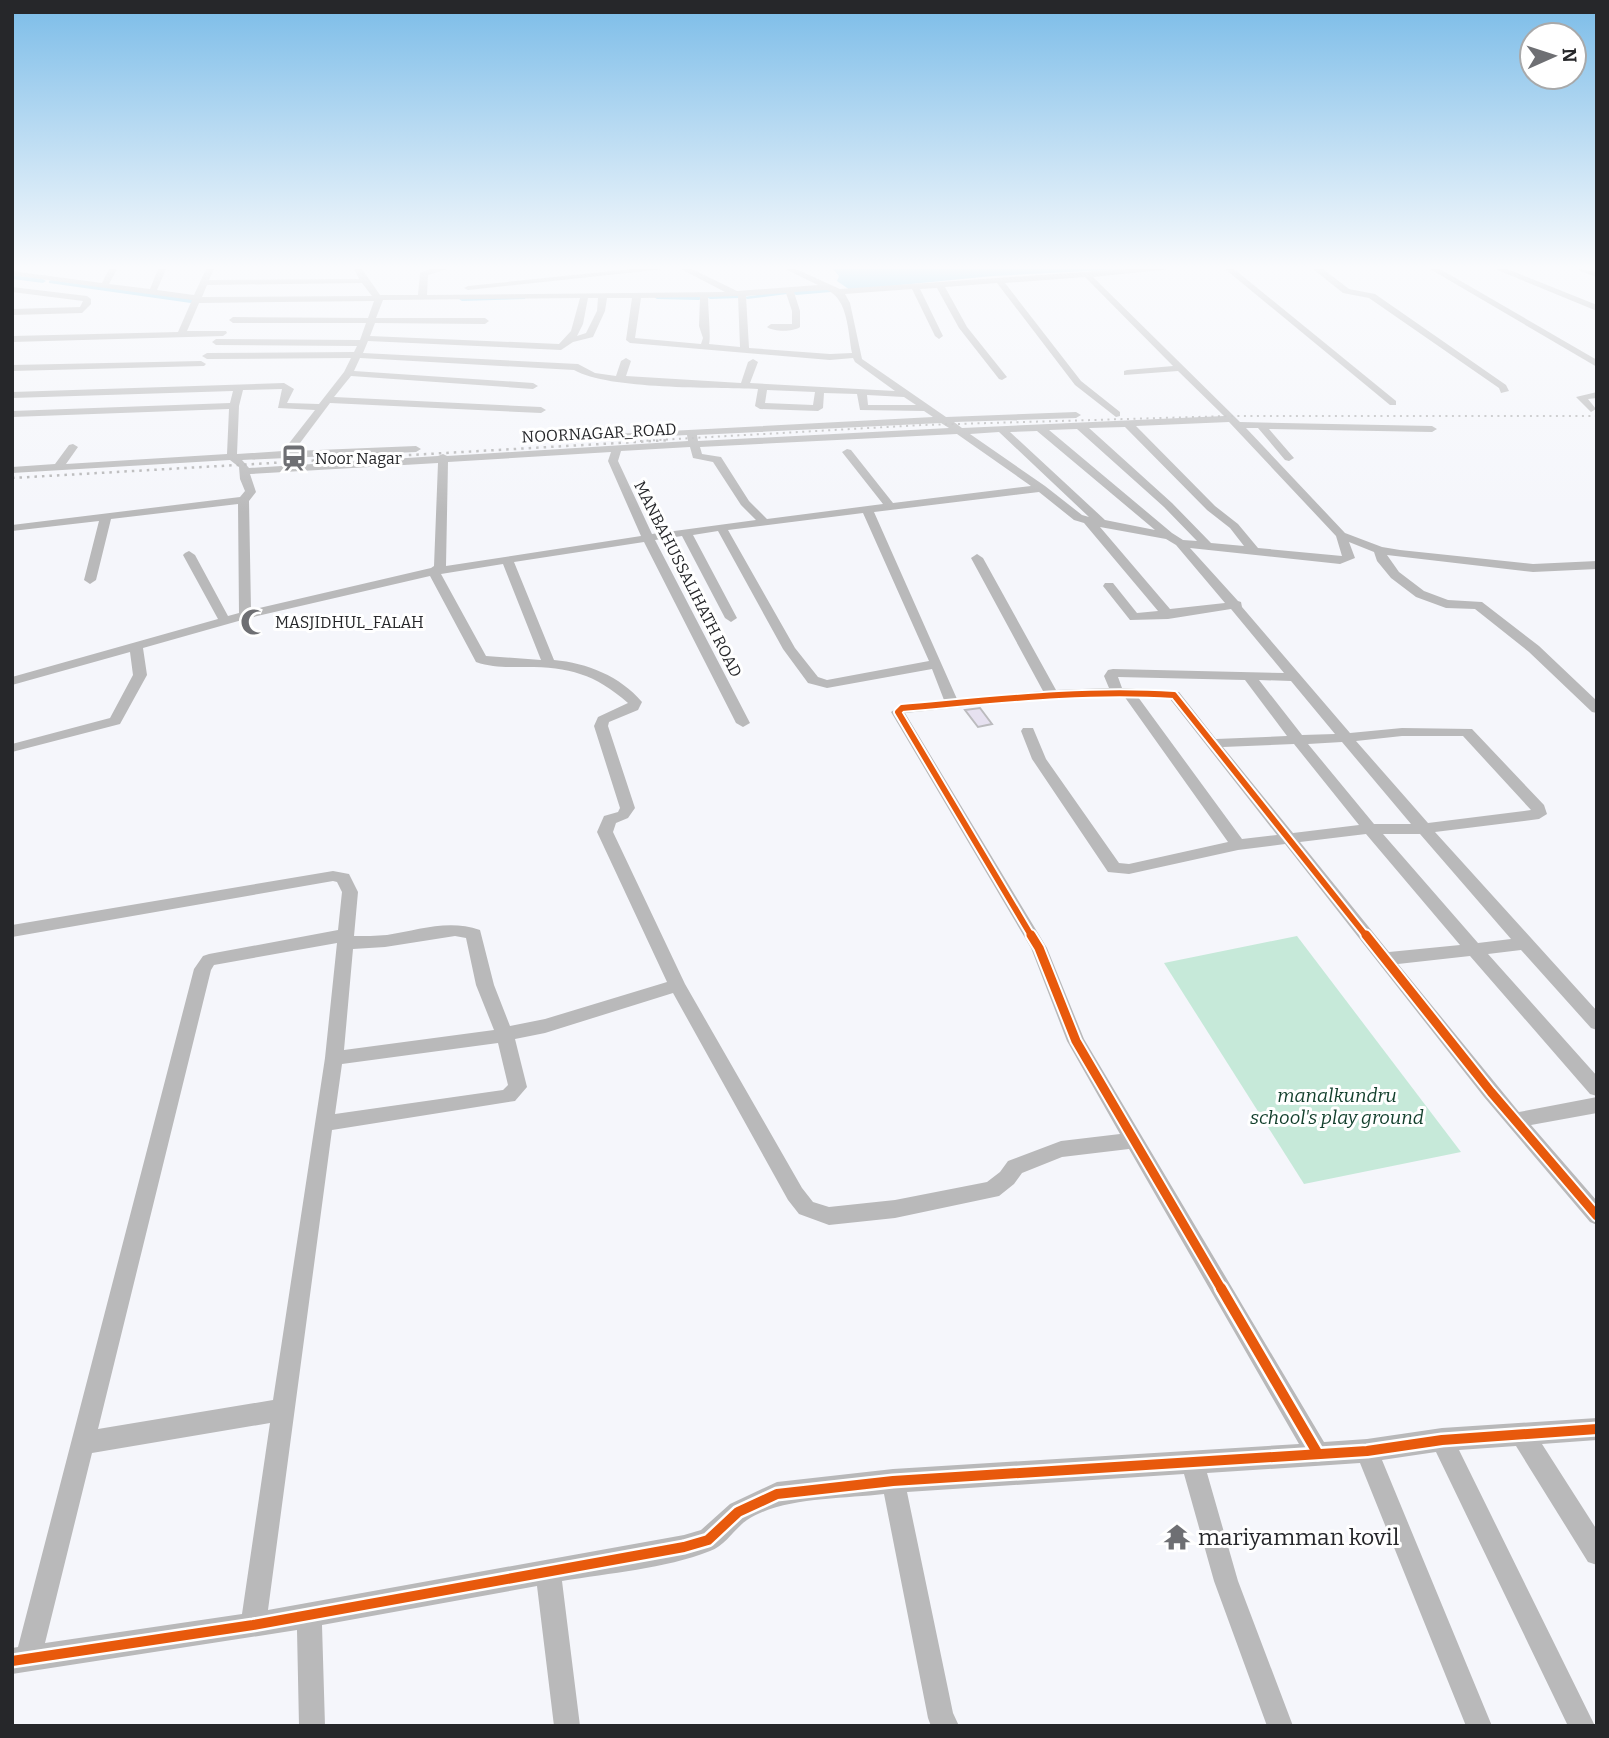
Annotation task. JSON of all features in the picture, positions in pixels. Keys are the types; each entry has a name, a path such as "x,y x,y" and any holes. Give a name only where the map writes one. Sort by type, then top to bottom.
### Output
{"street":[{"path":"195,373 211,350"},
{"path":"286,454 348,373 359,350"},
{"path":"736,350 830,357 855,355"},
{"path":"854,350 855,355 939,419 1041,488 1070,514 1089,522 1209,547 1340,560 1349,558 1341,535 1162,350"},
{"path":"981,350 1002,377"},
{"path":"1053,350 1078,383 1116,414"},
{"path":"1328,350 1393,403"},
{"path":"1450,350 1503,387 1504,391"},
{"path":"1573,350 1597,364"},
{"path":"13,395 125,392 195,373 357,355 578,368 593,376 620,379 905,394"},
{"path":"620,379 626,360"},
{"path":"745,385 753,362"},
{"path":"139,374 146,365"},
{"path":"12,368 146,365 195,373 239,388 286,387 289,389 281,406 326,404 541,410"},
{"path":"29,377 36,368"},
{"path":"1127,373 1180,368"},
{"path":"348,373 533,386"},
{"path":"125,392 132,383"},
{"path":"13,395 22,386"},
{"path":"763,386 760,406 818,408 820,388"},
{"path":"12,527 243,500 251,492 240,464 234,406 239,388"},
{"path":"862,391 863,408 924,408"},
{"path":"1591,409 1581,397 1597,395"},
{"path":"12,414 234,406"},
{"path":"12,470 240,464 286,454 693,438 939,419 1222,410"},
{"name":"NOORNAGAR_ROAD","path":"240,464 617,448 693,438 1127,423 1234,422 1433,429"},
{"path":"1127,423 1211,508 1234,526 1255,552"},
{"path":"1079,425 1168,505 1209,547"},
{"path":"1260,425 1289,458"},
{"path":"1040,428 1175,539 1237,605 1294,677 1423,829 1597,1023"},
{"path":"1001,429 1103,524"},
{"path":"693,438 697,456 717,458 745,503 763,522"},
{"path":"1255,445 1276,443"},
{"path":"58,468 73,447"},
{"name":"MANBAHUSSALIHATH ROAD","path":"617,448 613,461 629,501 743,723"},
{"path":"846,452 890,506"},
{"path":"434,572 440,567 443,457"},
{"path":"12,681 353,587 686,532 1041,488"},
{"path":"243,500 245,615"},
{"path":"867,509 937,664 952,704"},
{"path":"90,580 106,517"},
{"path":"1089,522 1168,615"},
{"path":"721,527 789,649 813,680 827,684 937,664"},
{"path":"686,532 731,618"},
{"path":"1341,535 1379,550 1533,568 1597,565"},
{"path":"1379,550 1383,561 1395,575 1420,594 1446,604 1478,605 1534,649 1597,709"},
{"path":"190,555 225,621"},
{"path":"977,558 1052,694"},
{"path":"508,561 549,664"},
{"path":"434,572 481,659 583,667 625,692 635,702 633,707 603,720 601,726 628,808 623,815 609,820 605,832 677,985 795,1194 806,1208 828,1216 895,1209 992,1189 1007,1178 1015,1167 1061,1149 1133,1140"},
{"path":"1110,586 1134,617 1237,605"},
{"path":"12,748 43,742 61,734 115,720 139,675 136,645"},
{"path":"1238,845 1111,676 1113,673 1294,677"},
{"path":"1250,677 1368,829 1597,1089"},
{"path":"1318,1454 1076,1041 1039,948 898,712 902,708 1052,694 1123,692 1174,695 1383,959 1516,1120 1593,1207"},
{"path":"1028,731 1039,759 1114,869 1129,869 1238,845 1368,829 1423,829 1539,814 1539,810 1467,732 1402,732 1346,738 1212,743"},
{"path":"12,932 333,876 343,878 349,892 334,1058 253,1625"},
{"path":"324,1123 508,1096 518,1087 505,1034 485,985 474,934 467,930 345,939 209,960 203,969 83,1443 20,1660 253,1625 684,1547 708,1540 738,1512 777,1494 893,1481 1367,1451 1442,1440 1597,1429"},
{"path":"1383,959 1525,944"},
{"path":"334,1058 545,1026 677,985"},
{"path":"1516,1120 1597,1105"},
{"path":"83,1443 284,1409"},
{"path":"1521,1434 1597,1553"},
{"path":"1442,1440 1582,1726"},
{"path":"1367,1451 1479,1726"},
{"path":"1192,1462 1226,1581 1280,1726"},
{"path":"893,1481 941,1718 946,1726"},
{"path":"548,1570 567,1726"},
{"path":"309,1615 312,1726"}],"green space":[{"name":"manalkundru school's play ground","path":"1297,936 1461,1152 1304,1184 1164,963"}],"building":[{"path":"980,708 992,724 978,727 965,710"}],"railway":[{"path":"640,441 922,425 1229,416 1597,416"},
{"path":"12,478 670,440"}],"cycle path":[{"path":"1318,1454 1076,1041 1039,948 898,712 902,708 1052,694 1128,692 1174,695 1491,1092 1597,1216"},
{"path":"12,1661 253,1625 684,1547 708,1540 738,1512 777,1494 893,1481 1367,1451 1442,1440 1597,1429"}],"place":[{"name":"Noor Nagar","path":"294,458"},
{"name":"MASJIDHUL_FALAH","path":"254,622"},
{"name":"mariyamman kovil","path":"1177,1537"}]}
